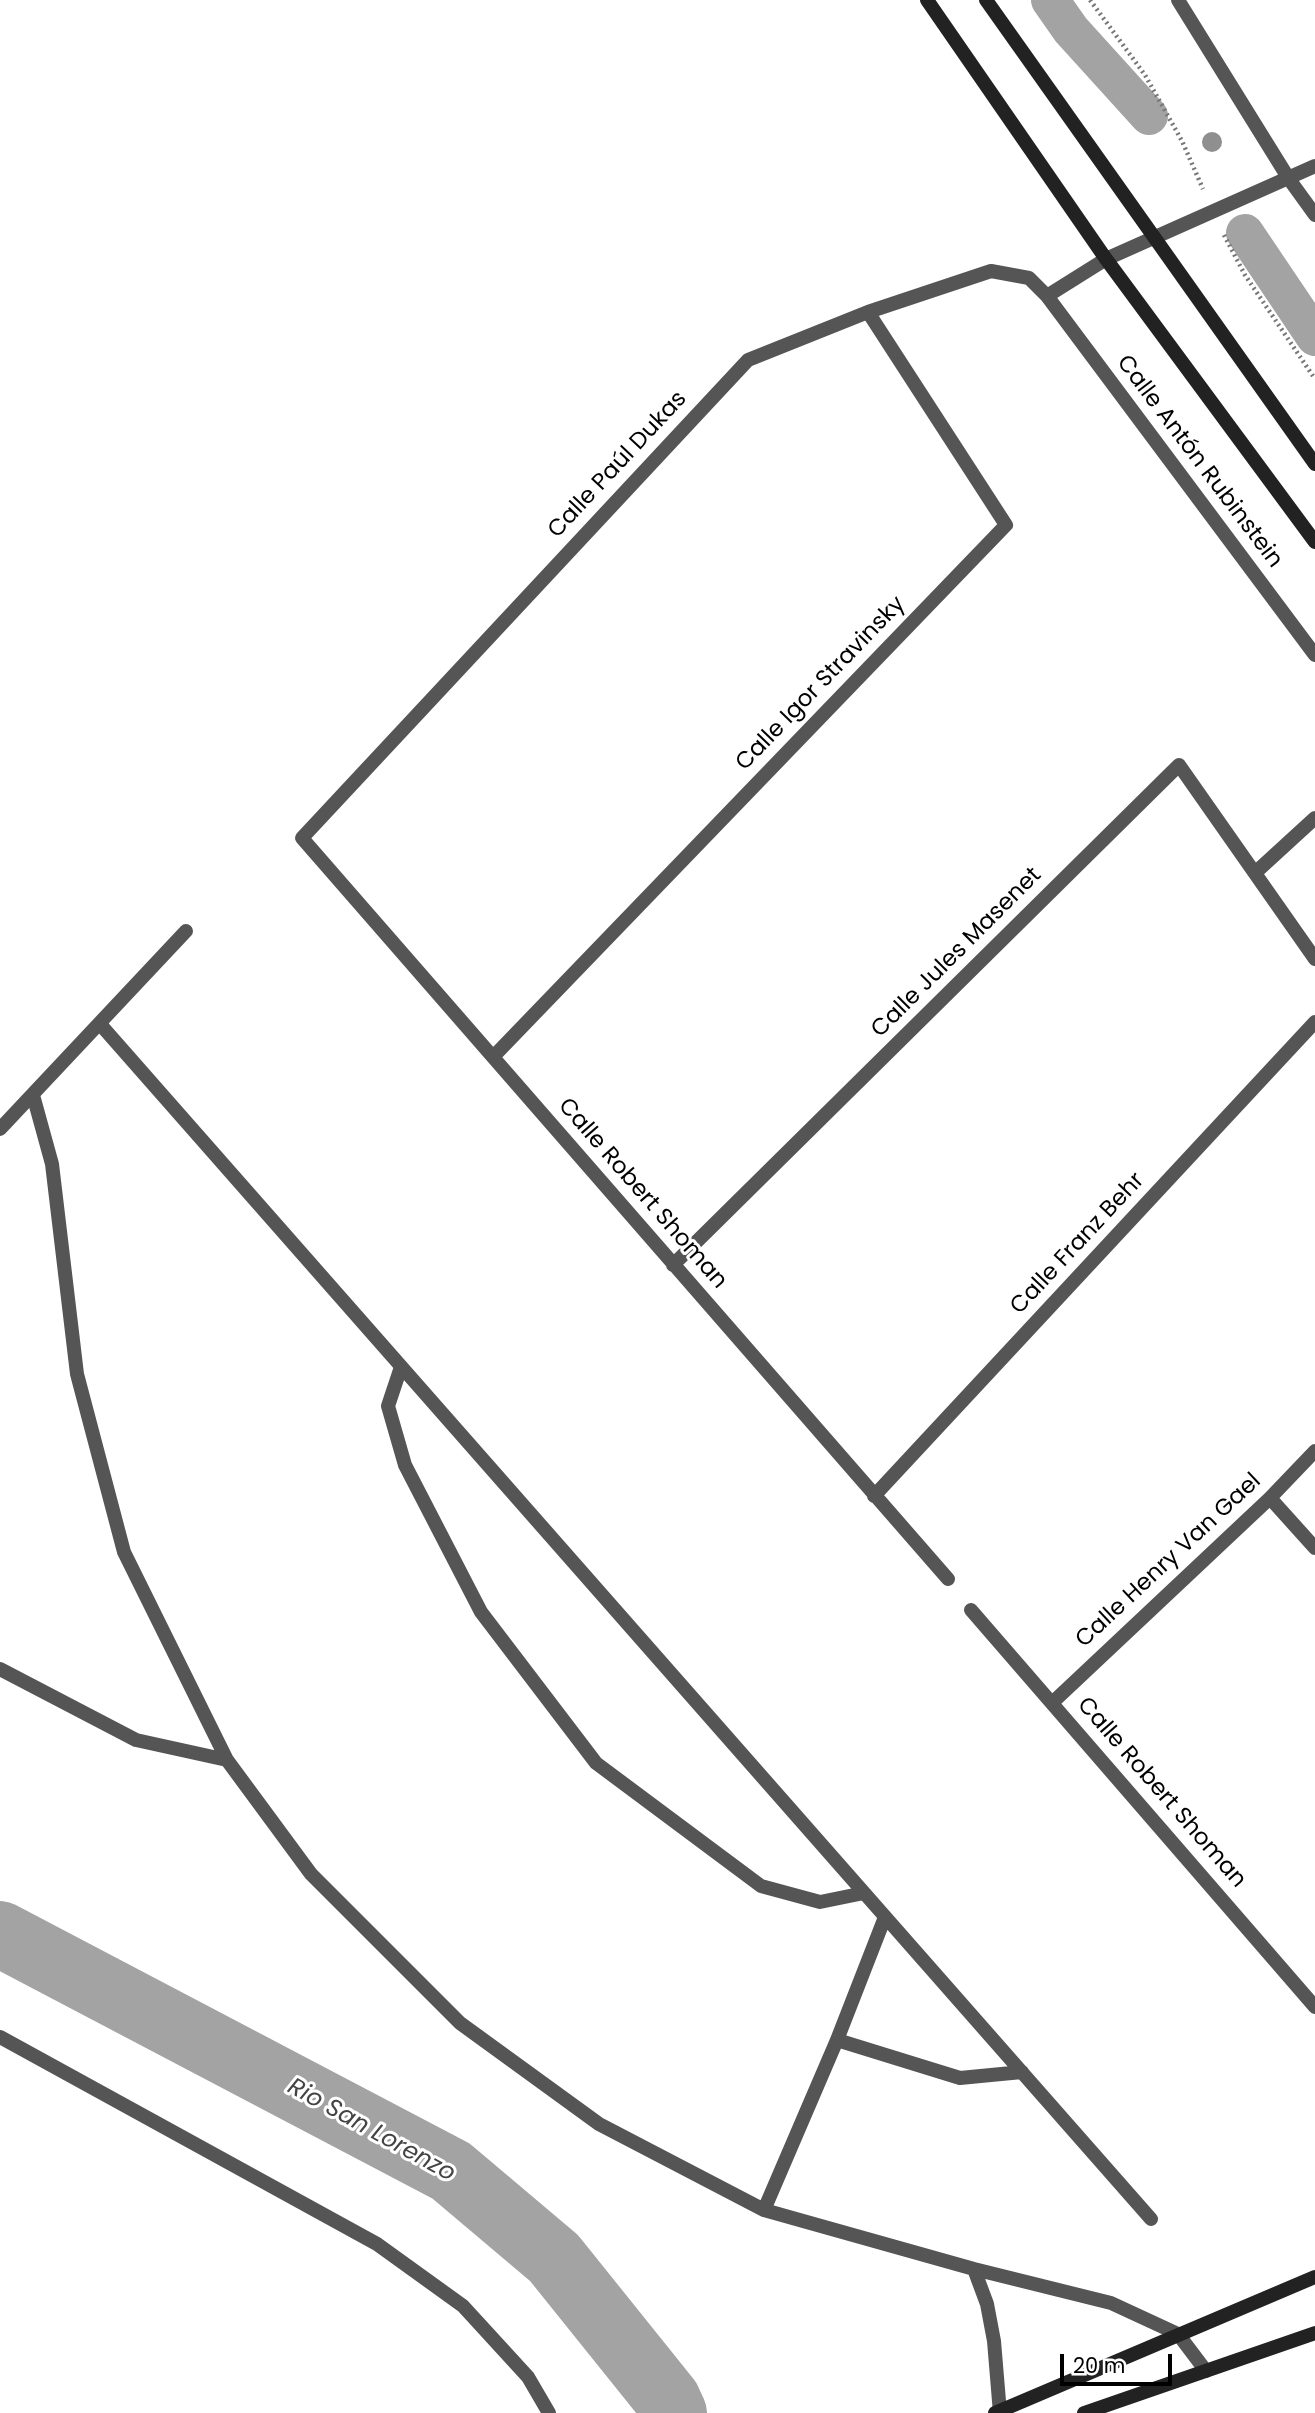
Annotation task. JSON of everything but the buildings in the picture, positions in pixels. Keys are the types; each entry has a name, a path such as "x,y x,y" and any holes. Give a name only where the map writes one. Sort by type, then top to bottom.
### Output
{"main road":[{"name":"Calle Antón Rubinstein","path":"927,0 1106,259 1315,542"},
{"path":"986,0 1315,464"},
{"path":"998,2412 1315,2277"},
{"path":"1084,2413 1315,2333"}],"street":[{"path":"1178,0 1289,179 1315,215"},
{"path":"1047,296 1106,259 1153,236 1315,166"},
{"name":"Calle Paúl Dukas","path":"302,838 748,360 868,312 991,271 1029,278 1047,296"},
{"name":"Calle Antón Rubinstein","path":"1047,296 1315,655"},
{"name":"Calle Igor Stravinsky","path":"493,1057 1006,525 868,312"},
{"name":"Calle Jules Masenet","path":"673,1265 1179,765 1256,872"},
{"path":"1315,818 1256,872 1315,959"},
{"name":"Calle Robert Shoman","path":"302,838 948,1579"},
{"path":"0,1129 186,931"},
{"name":"Calle Franz Behr","path":"874,1496 1315,1022"},
{"path":"100,1024 1150,2219"},
{"path":"33,1095 52,1164 77,1374 124,1552 227,1760 312,1874 460,2023 598,2124 764,2210 974,2269 1111,2303 1178,2334 1206,2371"},
{"path":"401,1367 388,1406 405,1465 481,1612 596,1763 761,1886 820,1902 864,1893"},
{"name":"Calle Henry Van Gael","path":"1052,1703 1315,1451"},
{"path":"1270,1497 1315,1548"},
{"name":"Calle Robert Shoman","path":"971,1610 1315,2007"},
{"path":"0,1669 136,1740 227,1760"},
{"path":"764,2210 837,2040 885,1917"},
{"path":"0,2037 377,2244 463,2306 528,2377 549,2413"},
{"path":"837,2040 960,2078 1022,2072"},
{"path":"974,2269 986,2304 994,2341 998,2412"}],"path":[{"path":"1090,0 1145,75 1166,110 1245,275 1315,380"}],"waterway":[{"path":"1050,0 1071,30 1149,116"},
{"path":"1245,233 1315,337"},
{"name":"Rio San Lorenzo","path":"0,1934 451,2171 554,2258 668,2400 674,2413"}]}
